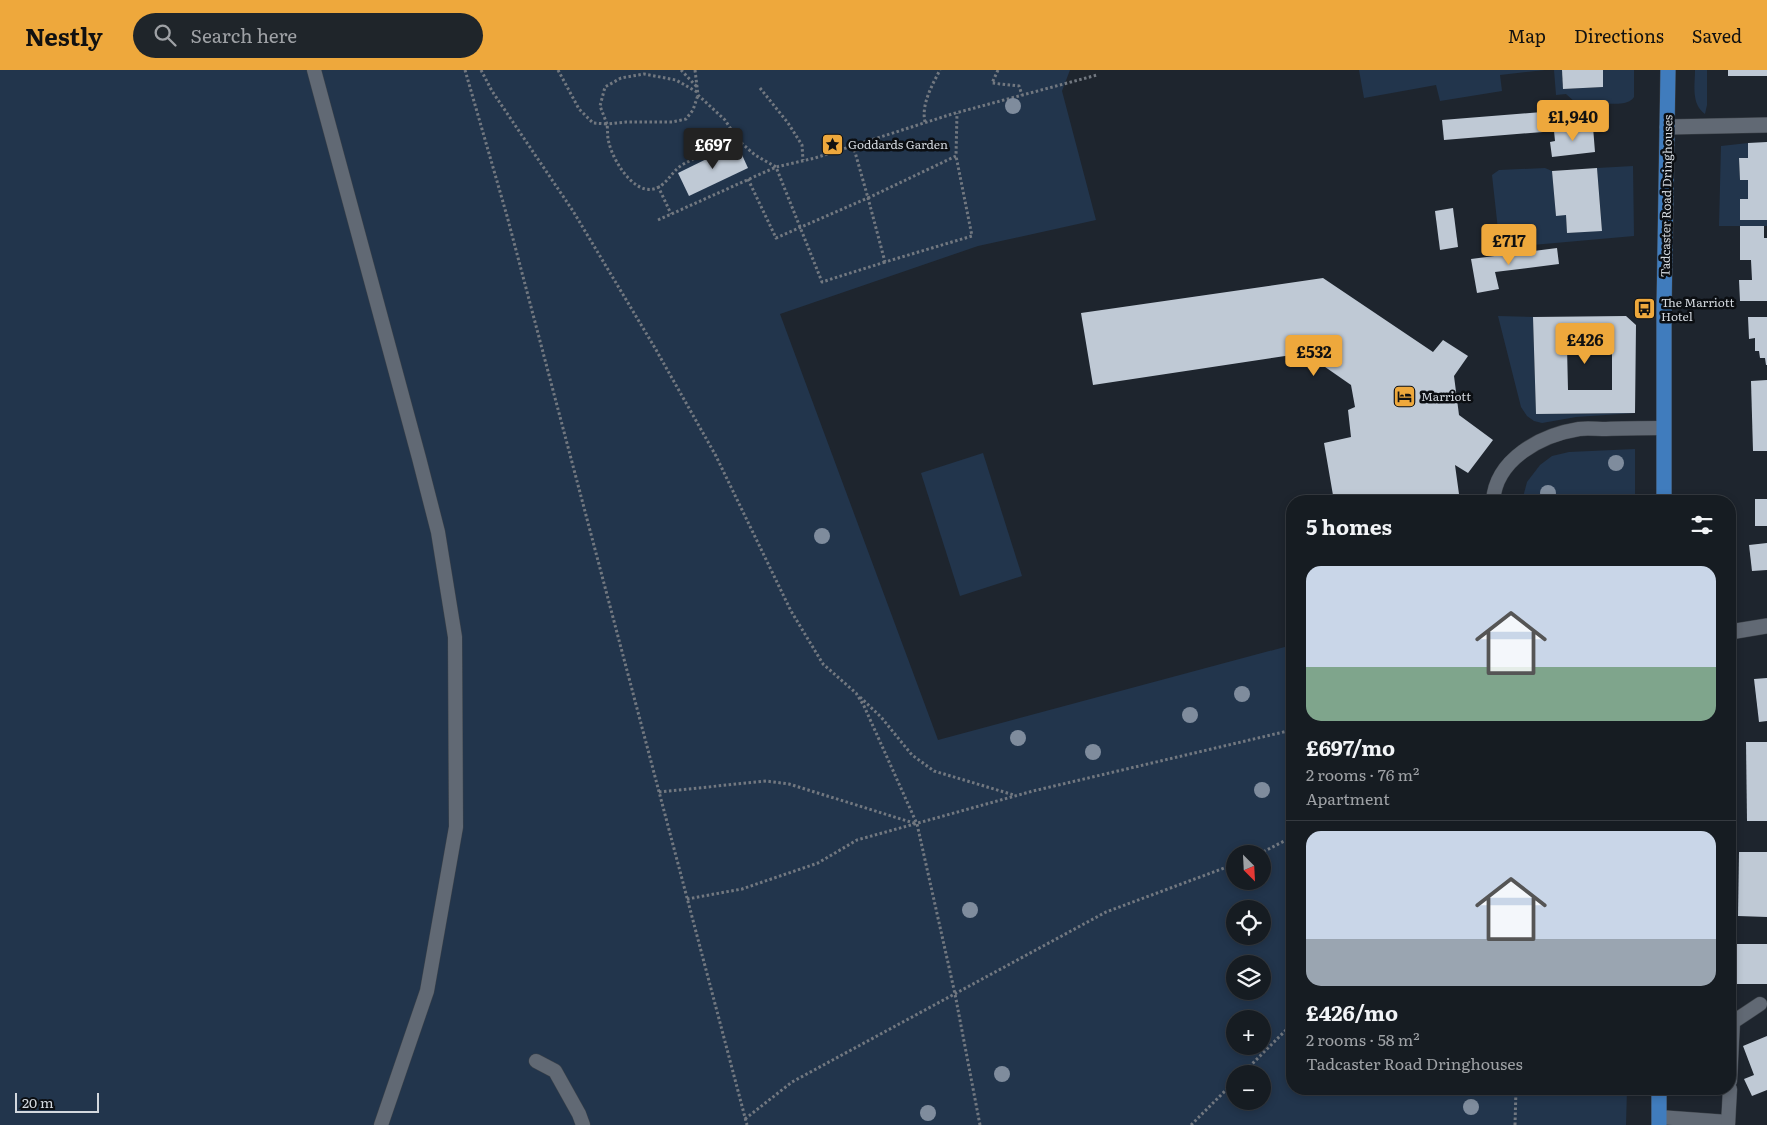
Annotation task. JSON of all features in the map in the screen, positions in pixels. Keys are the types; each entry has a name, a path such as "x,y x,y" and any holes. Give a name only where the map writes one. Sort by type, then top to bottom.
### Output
{"main road":[{"name":"Tadcaster Road Dringhouses","path":"1664,495 1664,309 1668,70"},
{"path":"1659,1095 1659,1121"}],"street":[{"path":"1667,127 1767,125"},
{"path":"1736,631 1767,626"}],"lane":[{"path":"314,70 438,532 455,637 456,827 427,990 381,1125"},
{"path":"1494,495 1502,474 1521,452 1548,438 1579,429 1664,428"},
{"path":"1736,1019 1760,1004"},
{"path":"536,1061 555,1071 579,1114 582,1125"},
{"path":"1659,1121 1728,1124 1730,1095"}],"path":[{"path":"465,70 508,216 747,1125"},
{"path":"481,70 492,91 573,210 655,348 716,456 792,611 823,664 881,717 912,755 934,771 1016,796"},
{"path":"558,70 579,109 593,123 607,124 672,122 686,119 693,110 697,94 695,70"},
{"path":"680,70 697,87"},
{"path":"925,122 923,114 940,70"},
{"path":"998,70 992,83 1019,86 1022,95"},
{"path":"738,140 682,165 663,184 650,190 637,187 625,175 609,144 607,124 600,106 602,95 606,87 621,78 644,74 676,80 697,94 725,120 738,140 754,155 776,167 822,282 972,236 956,156 957,113"},
{"path":"658,220 776,167 925,122 1097,75"},
{"path":"760,88 788,123 802,145 803,160"},
{"path":"853,145 885,262"},
{"path":"748,179 776,238 868,198 956,156"},
{"path":"658,186 670,214"},
{"path":"856,694 864,706 918,824 955,994 980,1125"},
{"path":"687,899 742,889 818,863 856,840 1016,796 1286,731"},
{"path":"659,792 766,781 789,784 918,824"},
{"path":"1271,848 1286,840"},
{"path":"745,1118 792,1082 1106,912 1226,867"},
{"path":"1251,1065 1286,1030"},
{"path":"1191,1125 1226,1090"},
{"path":"1514,1125 1516,1095"}],"shaded area":[{"path":"0,70 1070,70 1062,91 1096,220 978,246 780,314 938,740 1286,647 1286,1095 1627,1095 1626,1125 0,1125"},
{"path":"1359,70 1545,70 1500,75 1502,91 1440,101 1436,85 1364,98"},
{"path":"1554,70 1562,70 1563,89 1603,87 1603,70 1634,70 1634,97 1627,102 1603,104 1584,110 1566,94 1556,95"},
{"path":"1695,70 1707,70 1707,105 1705,114 1696,100 1694,88"},
{"path":"1748,143 1748,158 1739,158 1740,180 1748,180 1748,199 1740,199 1740,220 1767,220 1767,226 1719,226 1721,146"},
{"path":"1633,166 1634,236 1500,248 1492,175 1499,170 1545,168 1552,171 1556,215 1566,215 1567,233 1602,230 1597,168"},
{"path":"1498,316 1533,317 1536,414 1635,413 1576,417 1542,423 1534,421 1527,416 1521,407"},
{"path":"1635,449 1635,495 1524,495 1527,482 1540,465 1552,456 1569,452"},
{"path":"983,453 1022,576 960,596 921,473"}],"building":[{"path":"1562,70 1603,70 1603,87 1563,89"},
{"path":"1728,70 1767,70 1767,76 1728,76"},
{"path":"1542,112 1543,132 1444,140 1442,120"},
{"path":"1593,127 1595,152 1552,157 1550,142 1555,141 1554,131"},
{"path":"1767,142 1767,220 1740,220 1740,199 1748,199 1748,180 1740,180 1739,158 1748,158 1748,143"},
{"path":"737,144 748,168 689,196 678,173"},
{"path":"1597,168 1602,231 1567,233 1566,215 1556,216 1552,171"},
{"path":"1453,208 1458,247 1440,250 1435,211"},
{"path":"1740,226 1764,226 1764,238 1767,238 1767,301 1740,301 1739,280 1752,280 1751,260 1740,260"},
{"path":"1557,248 1559,264 1495,272 1499,289 1477,293 1471,259"},
{"name":"Marriott","path":"1323,278 1433,352 1443,340 1468,356 1454,376 1459,415 1493,440 1468,473 1455,465 1460,495 1333,495 1324,443 1351,437 1348,410 1355,407 1351,385 1305,353 1093,385 1081,313"},
{"path":"1626,316 1636,325 1635,413 1536,414 1533,317","holes":["1567,347 1603,347 1603,353 1612,353 1612,390 1568,390"]},
{"path":"1748,317 1767,317 1767,365 1765,358 1760,358 1759,351 1755,351 1755,338 1749,339"},
{"path":"1767,380 1767,451 1753,451 1751,381"},
{"path":"1755,499 1767,499 1767,526 1755,526"},
{"path":"1767,543 1767,570 1752,571 1749,545"},
{"path":"1767,678 1767,721 1759,722 1754,679"},
{"path":"1746,742 1767,742 1767,821 1747,821"},
{"path":"1739,852 1767,852 1767,917 1738,916"},
{"path":"1737,944 1767,944 1767,984 1737,984"},
{"path":"1767,1036 1767,1090 1752,1096 1744,1079 1754,1075 1743,1046"}],"place":[{"name":"Goddards Garden","path":"832,144"},
{"name":"The Marriott Hotel","path":"1645,309"},
{"name":"Marriott","path":"1405,396"}]}
